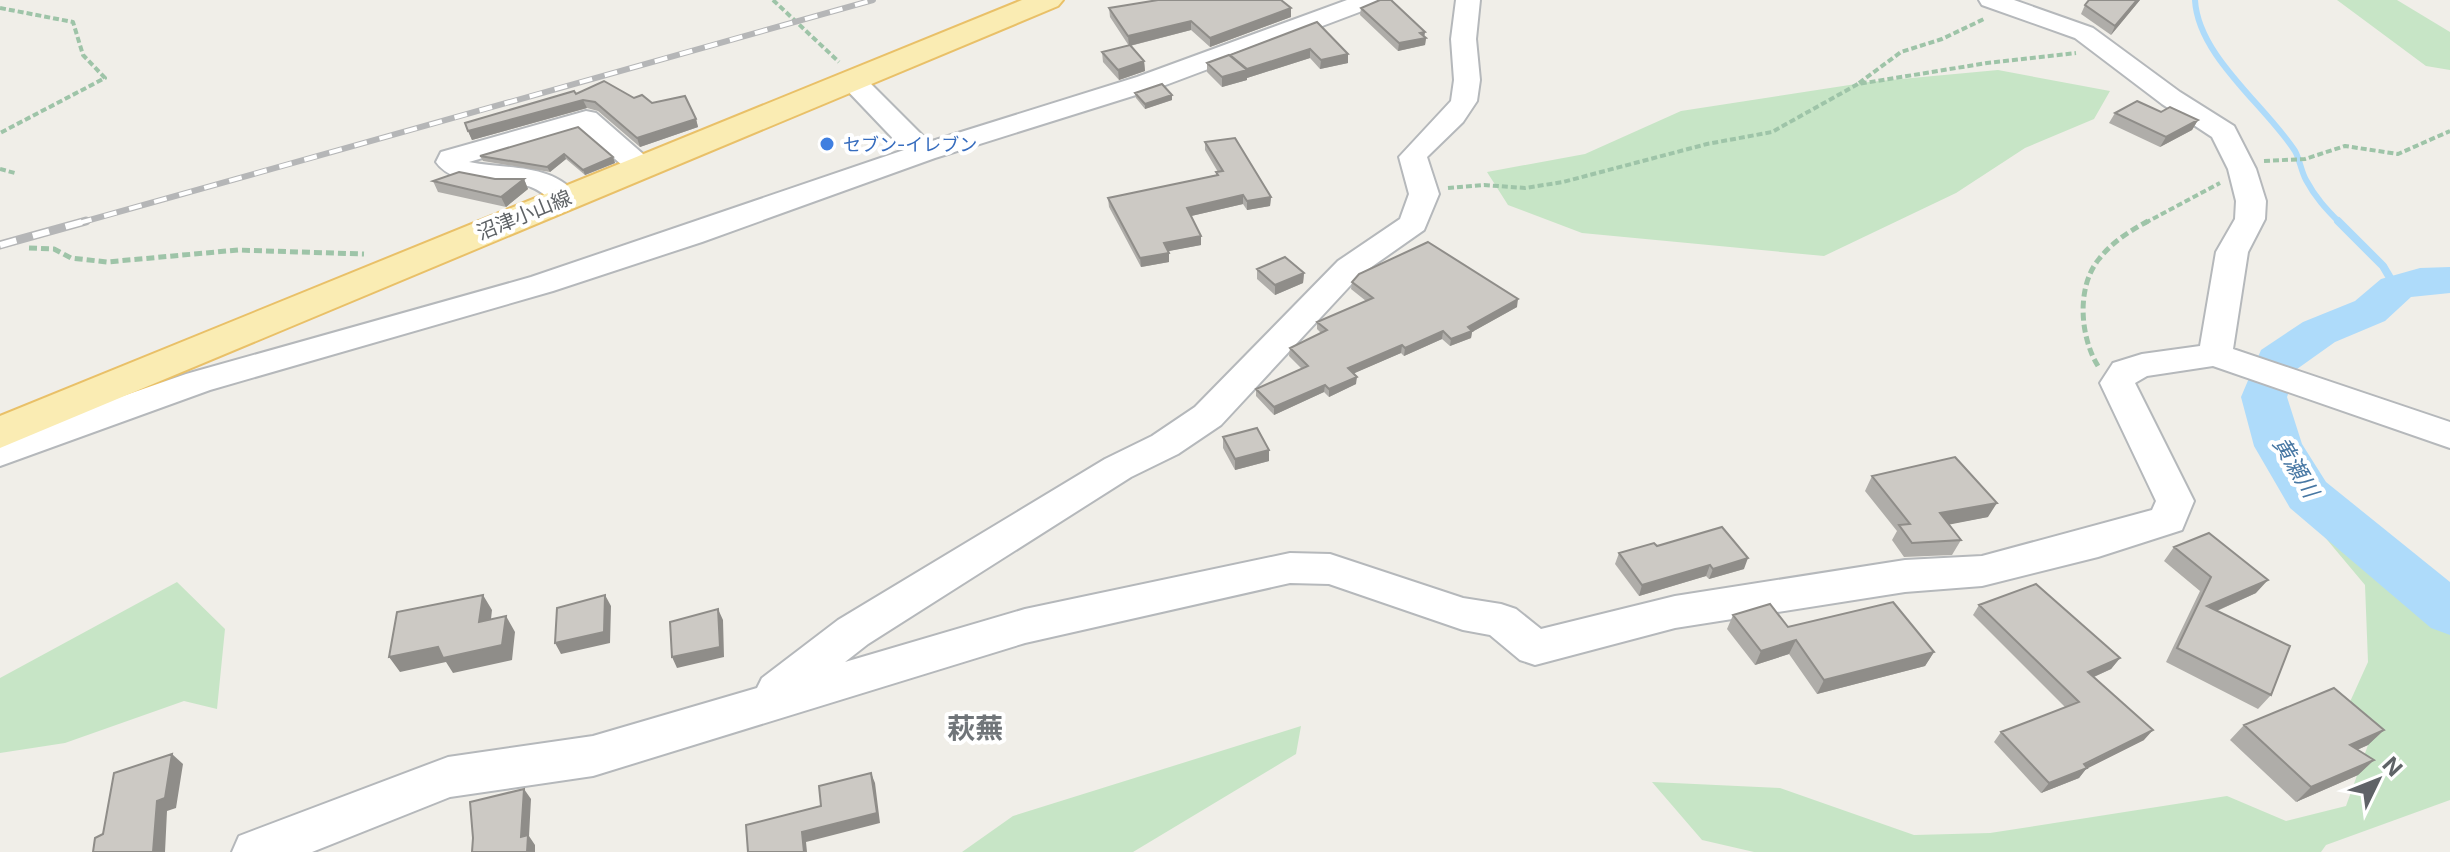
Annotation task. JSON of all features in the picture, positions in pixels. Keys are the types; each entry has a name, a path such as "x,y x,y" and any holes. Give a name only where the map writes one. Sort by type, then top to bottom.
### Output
{"main road":[{"name":"沼津小山線","path":"15,437 408,262 1048,0"}],"street":[{"path":"15,437 542,284 925,152 1146,83 1369,0"},
{"path":"758,705 853,632 1118,468 1165,445 1208,416 1349,268 1413,224 1424,194 1413,157 1421,142 1443,126 1464,101 1463,45 1468,0"},
{"path":"2000,4 2063,10 2084,33 2105,49 2171,98 2224,132 2242,169 2251,201 2250,219 2232,252 2223,358"},
{"path":"859,78 910,141 925,152"},
{"path":"565,199 538,178 500,177 458,168 450,162 451,158 586,119 641,167"},
{"path":"256,852 448,777 593,756 1025,626 1290,568 1330,569 1463,614 1501,621 1535,648 1675,612 1905,576 1982,571 2098,542 2168,520 2175,501 2117,383 2125,371 2159,360 2223,358 2450,435"}],"path":[{"path":"773,0 832,58 859,78"},
{"path":"1424,194 1451,187 1484,185 1525,188 1563,182 1707,144 1772,132 1858,84 1901,52 1942,39 2000,4"},
{"path":"0,8 73,22 83,55 105,78 0,133"},
{"path":"1858,84 2105,49"},
{"path":"2274,159 2305,159 2345,146 2398,154 2450,131"},
{"path":"0,169 15,173"},
{"path":"2117,383 2102,372 2087,350 2082,325 2088,280 2099,257 2129,233 2242,169"},
{"path":"29,248 54,249 88,262 156,260 238,250 393,255 408,262"}],"green space":[{"path":"2337,0 2397,0 2450,32 2450,70 2426,66"},
{"path":"1998,70 2110,91 2094,119 2025,148 1956,193 1824,256 1582,233 1508,205 1487,172 1585,154 1681,111 1869,82"},
{"path":"2313,523 2345,525 2450,614 2450,800 2326,845 2321,852 1754,852 1702,840 1652,782 1780,788 1914,835 1990,833 2227,796 2286,821 2346,806 2368,745 2349,704 2368,662 2365,585"},
{"path":"177,582 225,629 217,709 184,701 65,743 0,753 0,678"},
{"path":"1301,726 1296,754 1133,852 962,852 1013,816"}],"building":[{"path":"1158,0 1281,0 1291,8 1210,38 1191,21 1128,36 1109,8"},
{"path":"1380,0 1391,0 1425,32 1420,33 1426,38 1399,43 1361,8"},
{"path":"2089,0 2137,0 2115,26 2085,5"},
{"path":"1317,22 1348,54 1321,60 1310,49 1247,69 1230,55"},
{"path":"1130,45 1144,61 1118,70 1102,52"},
{"path":"1229,55 1247,70 1222,77 1207,63"},
{"path":"604,81 634,98 642,95 652,103 685,96 696,119 637,138 595,102 583,100 468,131 465,123 574,91 576,94"},
{"path":"1162,84 1172,95 1145,104 1135,93"},
{"path":"2137,101 2161,112 2170,107 2198,120 2166,137 2115,113"},
{"path":"578,127 613,157 583,170 564,154 547,167 480,156"},
{"path":"1235,138 1271,197 1247,201 1243,195 1187,208 1201,236 1164,243 1169,253 1140,258 1108,198 1218,175 1216,172 1223,171 1205,142"},
{"path":"459,172 495,179 524,179 501,197 433,181"},
{"path":"1428,242 1518,299 1468,327 1472,331 1451,339 1443,331 1348,368 1357,377 1329,389 1325,385 1274,407 1256,389 1308,366 1290,348 1327,330 1317,322 1373,298 1352,282 1359,274"},
{"path":"1285,257 1304,273 1275,285 1257,269"},
{"path":"1257,428 1269,450 1235,459 1223,437"},
{"path":"1955,457 1997,503 1940,513 1961,540 1912,543 1899,525 1910,524 1872,476"},
{"path":"1722,527 1748,558 1713,569 1710,565 1642,585 1619,553 1654,543 1657,546"},
{"path":"2209,533 2268,580 2207,606 2290,646 2271,695 2177,648 2211,577 2174,547"},
{"path":"2036,584 2120,658 2088,672 2153,730 2084,764 2087,768 2049,783 2001,732 2079,702 1979,605"},
{"path":"483,595 479,622 506,616 502,645 443,658 438,647 389,657 397,612"},
{"path":"605,595 604,632 555,643 557,608"},
{"path":"1893,602 1934,652 1824,680 1796,640 1761,651 1733,615 1770,604 1788,627"},
{"path":"718,609 720,647 672,657 670,622"},
{"path":"2334,688 2384,730 2350,745 2374,760 2311,787 2244,725"},
{"path":"172,754 165,798 157,801 153,852 93,852 95,838 103,834 114,773"},
{"path":"871,773 877,813 802,832 804,852 748,852 746,825 821,806 819,786"},
{"path":"524,789 521,837 528,835 527,852 472,852 470,802"}],"waterway":[{"path":"2195,0 2199,21 2220,60 2295,151 2304,177 2325,208 2383,266 2396,288"},
{"name":"黄瀬川","path":"2450,280 2420,281 2396,288 2370,311 2319,332 2277,361 2264,397 2278,446 2308,495 2450,613"}],"railway":[{"path":"79,223 873,0"},
{"path":"0,245 86,221"}],"place":[{"name":"セブン-イレブン","path":"827,144"}],"district":[{"name":"萩蕪","path":"975,728"}]}
